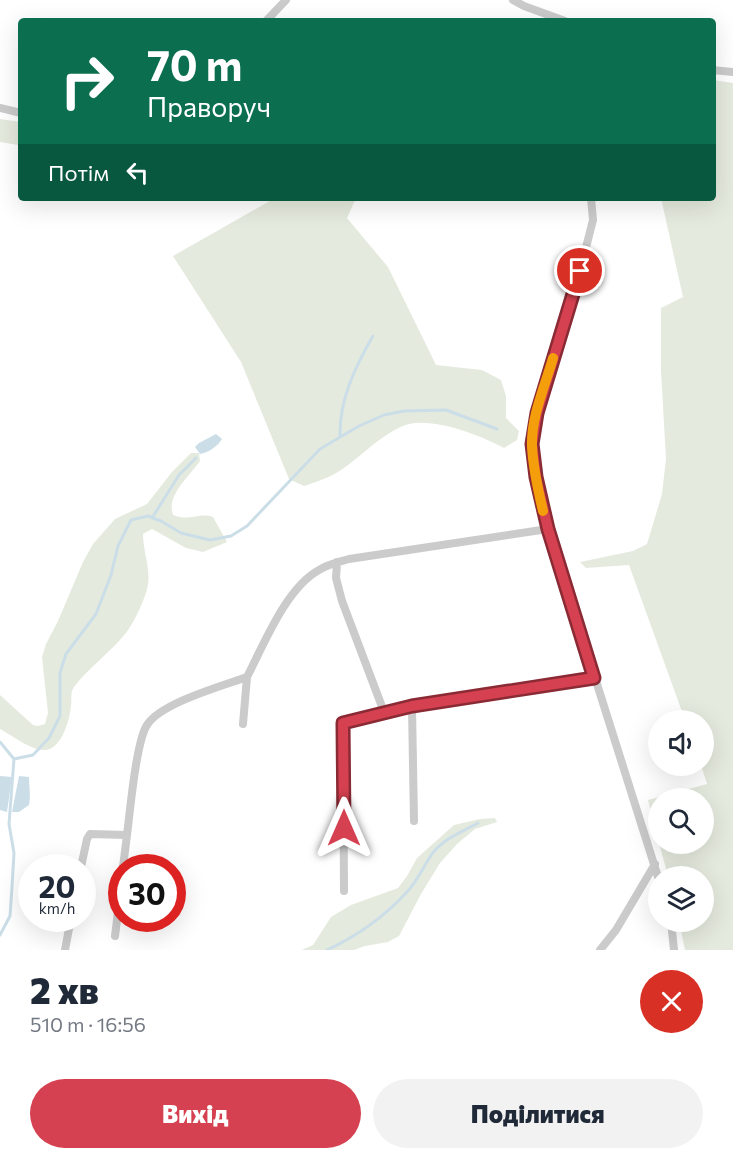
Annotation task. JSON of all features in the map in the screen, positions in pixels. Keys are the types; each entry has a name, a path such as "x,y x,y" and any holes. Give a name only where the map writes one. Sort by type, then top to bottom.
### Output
{"street":[{"path":"269,18 286,0"},
{"path":"513,0 557,18"},
{"path":"716,70 733,72"},
{"path":"0,108 18,112"},
{"path":"591,201 593,220 537,413 532,444 536,477 548,529 655,864 616,930 600,950"},
{"path":"243,723 247,676 282,611 295,592 318,570 337,562 548,529"},
{"path":"337,562 336,578 342,601 384,712"},
{"path":"125,854 139,751 146,726 166,708 247,676"},
{"path":"344,891 343,723 412,706 594,678"},
{"path":"412,706 414,820"},
{"path":"84,854 90,834 127,835"},
{"path":"65,950 68,932"},
{"path":"115,936 116,932"},
{"path":"672,932 674,950"}],"shaded area":[{"path":"716,80 733,83 733,950 685,950 681,932 714,932 714,866 665,866 662,854 714,854 714,788 692,788 707,784 704,776 714,776 714,710 681,710 629,565 586,568 580,562 633,551 647,544 662,494 666,459 661,371 661,308 683,297 662,201 716,201"},
{"path":"0,119 18,122 18,145 0,142"},
{"path":"270,201 355,201 347,218 388,267 436,365 482,370 501,380 506,396 506,418 519,431 517,440 504,448 454,428 414,423 386,435 338,472 326,478 304,486 289,479 241,362 173,256"},
{"path":"191,453 199,453 200,461 176,493 173,500 173,515 184,518 213,517 227,542 203,552 186,548 152,529 143,534 148,582 143,600 135,619 125,634 73,689 69,717 59,742 50,749 38,749 24,744 0,729 0,695 33,725 45,724 48,713 42,657 83,562 93,544 115,519 147,504 172,472"},
{"path":"495,818 497,822 475,829 440,863 399,936 388,942 354,950 302,950 313,945 331,917 351,905 398,888 417,858 454,825"}],"water":[{"path":"216,434 222,439 220,442 209,451 200,454 195,447"},
{"path":"0,776 12,777 7,812 0,810"},
{"path":"19,776 29,777 29,805 19,812 12,812"}],"waterway":[{"path":"340,437 342,410 349,384 373,336"},
{"path":"0,935 10,916 14,853 9,824 14,759 33,755 49,738 60,716 60,673 66,654 96,614 111,575 118,546 131,520 148,516 181,533 210,540 231,536 247,526 320,449 359,426 384,415 404,411 446,410 497,429"},
{"path":"152,518 179,475 196,458"},
{"path":"0,742 14,759"},
{"path":"327,950 349,939 379,918 410,889 436,849 453,836 478,823"}],"slow traffic":[{"path":"543,511 532,444 537,413 553,358"}],"route":[{"path":"344,828 343,723 412,706 594,678 548,529 536,477 532,444 537,413 580,271"}]}
